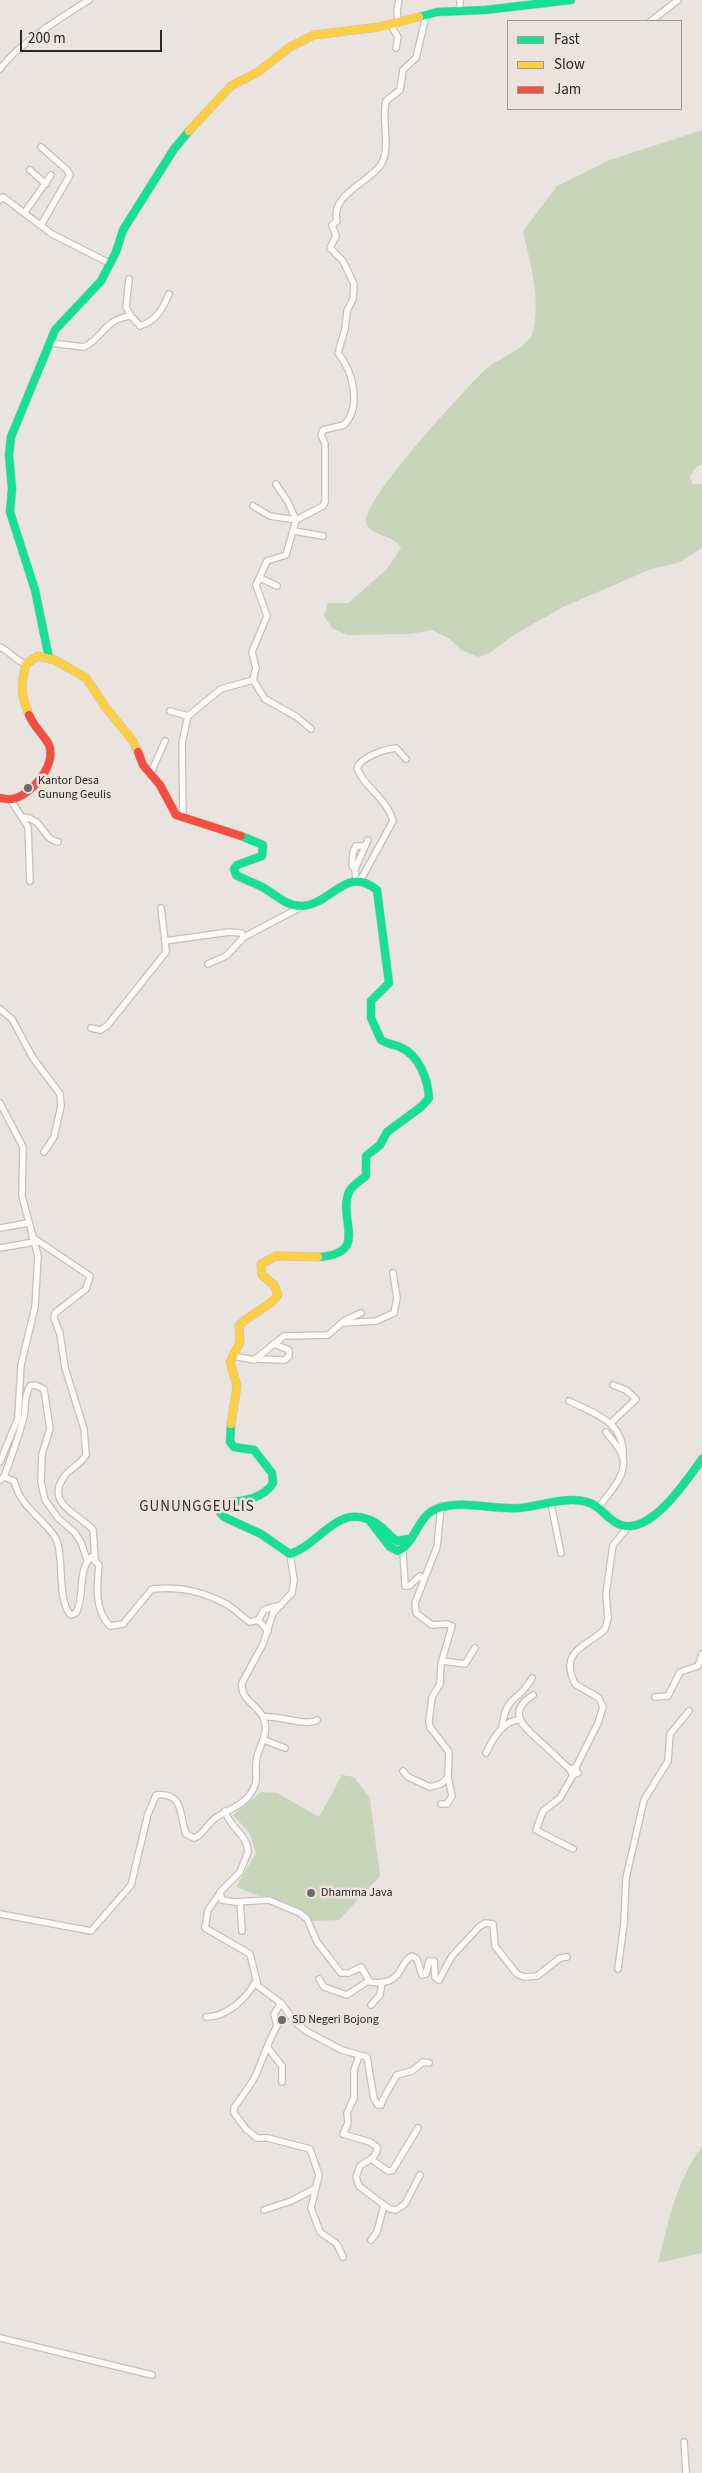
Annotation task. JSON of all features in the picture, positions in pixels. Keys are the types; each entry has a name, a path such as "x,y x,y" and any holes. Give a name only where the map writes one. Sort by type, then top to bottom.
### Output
{"main road":[{"path":"49,658 35,590 20,539 10,516 9,506 12,489 9,455 13,430 55,330 95,288 111,264 123,230 172,152 198,119 228,89 258,72 290,47 308,38 339,30 390,24 437,12 517,7 571,0"},
{"path":"0,798 10,799 21,796 32,789 48,766 51,754 49,746 31,720 23,699 21,683 26,664 35,657 49,658 86,678 106,708 133,741 143,765 160,785 175,814 261,843 264,848 262,856 237,865 234,868 235,873 267,890 281,902 303,906 314,905 341,886 358,880 374,886 380,901 384,958 389,983 385,990 374,997 369,1006 370,1017 382,1040 403,1048 413,1058 423,1075 429,1098 421,1107 387,1132 380,1145 366,1156 366,1176 351,1188 348,1195 350,1236 342,1250 326,1257 275,1256 262,1263 262,1275 274,1285 278,1295 276,1299 241,1323 240,1342 230,1364 236,1380 237,1394 229,1438 234,1446 254,1450 273,1479 270,1489 264,1493 244,1501 222,1503 219,1511 224,1517 261,1534 290,1554 310,1545 337,1520 354,1516 369,1519 397,1541 408,1539"},
{"path":"369,1519 390,1547 398,1551 403,1550 408,1539 426,1516 432,1510 441,1506 518,1508 578,1500 590,1502 599,1507 614,1522 629,1526 650,1520 702,1458"}],"street":[{"path":"0,69 10,57 34,38 89,0"},
{"path":"398,21 397,10 399,0"},
{"path":"460,0 460,10"},
{"path":"652,20 678,0"},
{"path":"253,506 270,516 296,520 322,506 325,502 325,444 321,435 323,430 344,426 349,421 354,406 352,376 338,354 347,311 353,299 354,284 343,261 330,248 336,236 332,224 337,221 338,208 348,192 366,180 384,160 387,147 384,128 386,101 400,90 403,70 416,58 426,16"},
{"path":"390,24 398,37 396,48"},
{"path":"40,147 67,170 70,175 41,225"},
{"path":"30,170 46,184"},
{"path":"25,212 51,175"},
{"path":"0,200 3,197 52,234 111,264"},
{"path":"129,279 126,307 140,326 159,315 169,294"},
{"path":"50,343 84,347 114,319 131,316"},
{"path":"276,484 288,502 296,520 286,555 268,561 256,589 267,616 252,652 256,668 253,680 265,699 297,717 311,729"},
{"path":"294,531 323,536"},
{"path":"260,578 277,586"},
{"path":"0,647 6,650 15,660 26,664"},
{"path":"183,818 181,758 183,728 188,716 221,689 253,680"},
{"path":"170,711 188,716"},
{"path":"150,775 156,766 165,741"},
{"path":"358,880 393,821 388,808 372,788 360,777 357,768 361,762 389,749 396,748 406,758"},
{"path":"10,799 28,827 30,880"},
{"path":"23,817 31,818 41,824 50,839 58,842"},
{"path":"355,869 366,843 356,846 353,852 352,866 355,869 358,880"},
{"path":"353,852 359,859"},
{"path":"208,964 226,956 244,937 303,906"},
{"path":"91,1028 100,1030 107,1026 166,952 160,908"},
{"path":"165,941 229,932 241,933 244,937"},
{"path":"0,1009 12,1019 33,1058 60,1094 61,1106 54,1137 44,1152"},
{"path":"0,1103 23,1147 21,1191 38,1256 34,1312 21,1365 17,1423 0,1462"},
{"path":"0,1228 28,1223"},
{"path":"0,1248 33,1240 90,1276 86,1289 55,1313 54,1318 59,1331 65,1368 84,1429 86,1456 63,1478 59,1490 60,1502 67,1510 93,1530 95,1559 99,1565 97,1586 99,1607 104,1620 110,1626 122,1624 152,1589 162,1588 207,1595 230,1606 250,1622 258,1620 264,1610 277,1606 289,1598 294,1587 294,1572 290,1554"},
{"path":"342,1323 376,1321 394,1313 398,1298 392,1272"},
{"path":"258,1359 287,1335 310,1337 328,1335 342,1323 361,1313"},
{"path":"233,1356 251,1361 258,1359 285,1360 289,1356 289,1350 274,1344"},
{"path":"35,1385 44,1389 50,1429 42,1454 41,1482 45,1500 81,1542 88,1560 79,1608 76,1613 71,1615 67,1611 64,1602 61,1556 57,1541 22,1499 14,1481 2,1478 22,1422 26,1392 30,1386 35,1385"},
{"path":"611,1423 636,1400 626,1390 613,1385"},
{"path":"568,1401 594,1412 611,1423 622,1441 622,1467 618,1480 599,1507"},
{"path":"606,1432 623,1456"},
{"path":"551,1504 560,1553"},
{"path":"441,1506 438,1547 415,1603 416,1613 432,1625 447,1624 452,1626 442,1661 440,1684 432,1696 429,1721 430,1727 449,1750 448,1777 452,1796 448,1802 442,1804"},
{"path":"573,1849 536,1830 543,1811 560,1798 598,1723 603,1707 599,1698 575,1684 571,1672 573,1656 584,1643 605,1629 608,1618 606,1594 612,1545 629,1526"},
{"path":"403,1550 405,1586 409,1586 420,1576 424,1580"},
{"path":"88,1560 91,1557 95,1559"},
{"path":"0,1914 90,1931 131,1885 148,1814 156,1795 168,1794 172,1796 178,1804 186,1834 192,1838 196,1838 208,1824 243,1802 251,1793 258,1776 257,1757 264,1740 264,1718 244,1696 241,1686 242,1680 264,1644 277,1606"},
{"path":"258,1620 268,1631"},
{"path":"442,1661 465,1664 475,1648"},
{"path":"655,1697 668,1696 680,1672 698,1666 702,1654"},
{"path":"502,1728 509,1703 523,1692 532,1678"},
{"path":"533,1695 521,1705 520,1720 530,1733 573,1771"},
{"path":"618,1969 624,1923 626,1878 644,1800 668,1761 670,1734 689,1711"},
{"path":"264,1718 282,1717 308,1723 317,1720"},
{"path":"486,1753 492,1739 502,1728 508,1723 520,1720"},
{"path":"264,1740 285,1748"},
{"path":"403,1771 408,1776 430,1787 441,1784 448,1777"},
{"path":"206,2017 220,2016 246,1999 256,1982 254,1964 250,1954 205,1928 208,1910 220,1892 240,1872 248,1852 241,1834 230,1825 225,1812"},
{"path":"220,1892 222,1900 240,1902 269,1900 300,1913 307,1919 317,1942 339,1972 344,1974 362,1968 368,1981 372,1983 382,1982 397,1976 408,1958 412,1956 417,1959 422,1975 427,1973 429,1961 434,1961 435,1977 440,1979 453,1954 485,1923 494,1925 495,1946 517,1974 524,1977 537,1976 560,1958 567,1957"},
{"path":"240,1902 242,1931"},
{"path":"319,1978 324,1987 347,1995 353,1994 368,1981"},
{"path":"256,1982 281,2003 300,2027 342,2050 368,2058 376,2104 380,2105 383,2096 389,2092 398,2075 412,2071 423,2062 429,2063"},
{"path":"371,2005 380,1995 382,1982"},
{"path":"281,2003 274,2014 277,2026 270,2038 268,2048 258,2070 234,2111 246,2129 257,2138 268,2138 309,2148 319,2175 314,2189 311,2208 320,2232 337,2244 344,2257"},
{"path":"268,2048 282,2066 282,2082"},
{"path":"358,2056 354,2070 354,2098 347,2113 348,2123 343,2134 373,2144 378,2150 371,2159 360,2166 356,2181 384,2205 396,2210 405,2204 420,2175"},
{"path":"371,2159 392,2171 418,2128"},
{"path":"264,2210 291,2201 314,2189"},
{"path":"372,2240 377,2232 384,2205"},
{"path":"0,2338 152,2375"},
{"path":"684,2442 686,2473"}],"green space":[{"path":"702,130 702,464 694,469 690,477 693,484 702,484 702,548 678,563 651,569 563,607 512,636 490,653 478,657 461,650 450,639 432,630 410,634 348,635 333,629 324,616 328,603 348,603 387,569 401,548 398,543 373,531 366,523 369,511 380,493 396,470 438,420 475,380 491,365 520,348 526,343 533,332 536,307 535,294 523,231 557,186 610,160"},
{"path":"342,1775 354,1777 370,1798 380,1876 339,1920 313,1921 285,1906 236,1887 256,1853 249,1832 233,1815 261,1792 277,1793 319,1817"},
{"path":"702,2147 702,2253 658,2263 669,2218 679,2188"}],"traffic: fast":[{"path":"419,17 437,12 485,10 571,0"},
{"path":"49,658 35,590 10,512 12,489 9,455 11,437 55,330 101,281 116,252 123,230 174,149 189,131"},
{"path":"241,836 263,845 262,856 237,865 234,869 236,875 264,888 281,900 296,906 312,904 348,883 356,881 366,883 377,890 389,983 371,1001 371,1018 381,1040 407,1051 421,1068 427,1083 429,1098 421,1107 387,1132 380,1145 366,1156 366,1176 350,1190 346,1202 349,1234 348,1242 344,1249 334,1254 318,1257"},
{"path":"231,1424 230,1442 234,1447 254,1450 272,1473 273,1483 269,1489 250,1499 222,1503 219,1511 224,1517 261,1534 290,1554 302,1549 340,1520 351,1517 362,1518 376,1523 397,1541 408,1539"},
{"path":"370,1521 390,1547 398,1551 404,1547 421,1522 432,1511 458,1505 519,1508 579,1500 596,1506 616,1523 632,1526 644,1522 667,1504 702,1459"}],"traffic: slow":[{"path":"189,131 231,86 258,72 290,47 314,35 379,27 419,17"},
{"path":"29,715 22,690 26,664 38,656 55,660 86,678 106,708 133,741 138,752"},
{"path":"231,1424 237,1386 230,1362 240,1342 239,1326 278,1295 274,1285 262,1275 261,1264 276,1256 318,1257"}],"traffic: jam":[{"path":"0,798 12,799 19,797 34,786 46,770 50,753 49,745 29,715"},
{"path":"138,752 143,765 160,785 176,815 241,836"}],"place":[{"name":"Kantor Desa Gunung Geulis","path":"28,788"},
{"name":"Dhamma Java","path":"311,1893"},
{"name":"SD Negeri Bojong","path":"282,2020"}],"district":[{"name":"GUNUNGGEULIS","path":"197,1508"}]}
